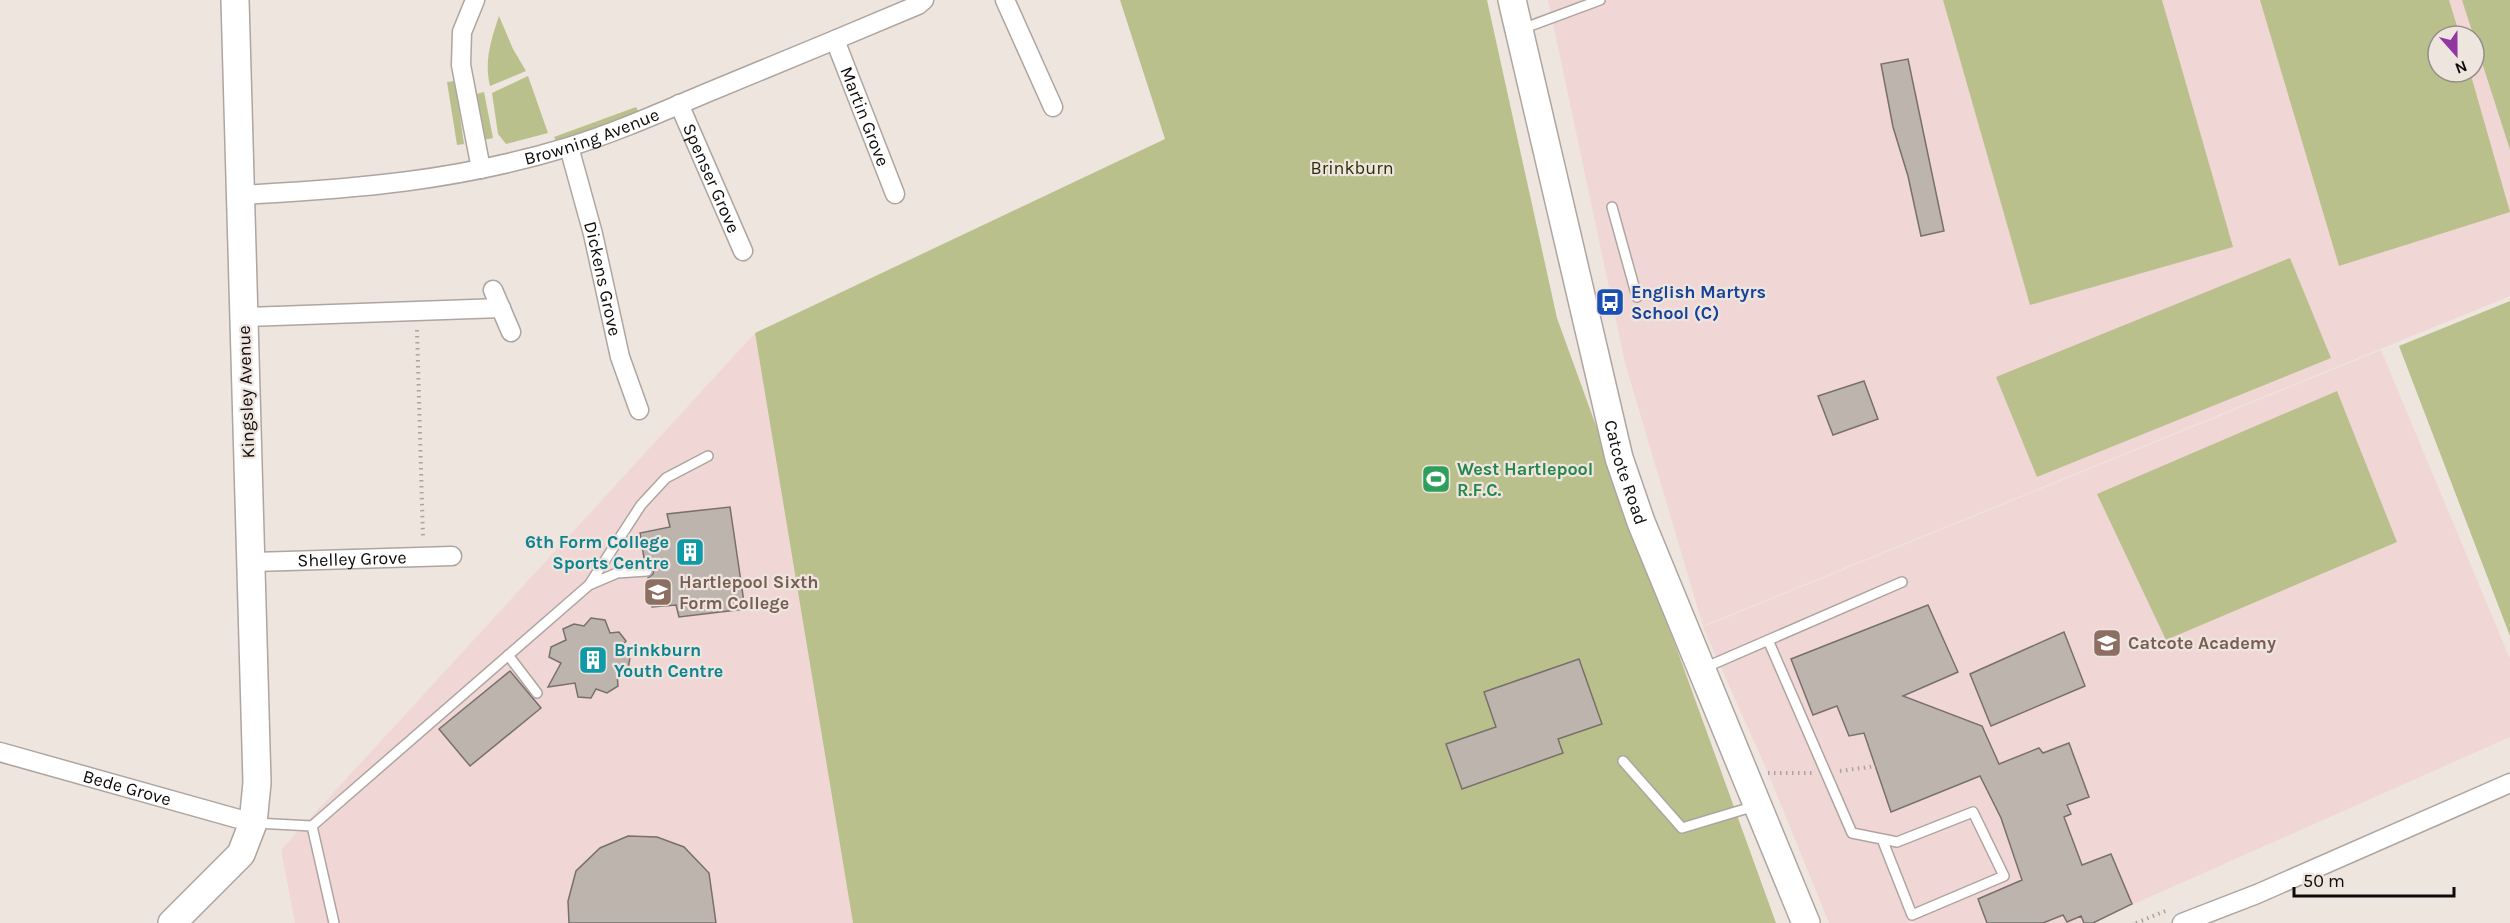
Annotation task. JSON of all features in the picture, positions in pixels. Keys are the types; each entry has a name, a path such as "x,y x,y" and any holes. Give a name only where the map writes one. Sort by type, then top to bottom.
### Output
{"street":[{"name":"Kingsley Avenue","path":"172,923 241,854 253,823 257,783 235,0"},
{"path":"475,0 462,32 461,65 481,170"},
{"name":"Browning Avenue","path":"240,195 355,188 418,181 481,170 569,147 835,40 918,5 924,0"},
{"path":"1005,0 1053,107"},
{"name":"Catcote Road","path":"1512,0 1619,458 1641,522 1806,923"},
{"name":"Martin Grove","path":"835,40 895,194"},
{"name":"Spenser Grove","path":"679,104 743,252"},
{"name":"Dickens Grove","path":"569,147 593,234 620,357 639,410"},
{"path":"493,290 511,332"},
{"path":"243,317 501,308"},
{"name":"Shelley Grove","path":"250,562 452,556"},
{"name":"Bede Grove","path":"0,752 253,823"},
{"path":"2182,923 2256,894 2510,783"}],"lane":[{"path":"1519,30 1600,0"},
{"path":"1612,207 1637,297"},
{"path":"253,823 312,826 589,585 641,505 666,478 708,456"},
{"path":"589,585 616,573 646,571"},
{"path":"1701,669 1902,582"},
{"path":"1768,640 1852,833 1882,838 1897,842 1973,812 2004,876 1912,915 1882,838"},
{"path":"508,655 537,693"},
{"path":"1623,761 1682,828 1758,806"},
{"path":"312,826 334,923"}],"path":[{"path":"416,311 423,557"}],"shaded area":[{"path":"1548,0 2510,0 2510,296 1703,626 1625,363"},
{"name":"Hartlepool Sixth Form College","path":"755,333 853,923 295,923 281,850"},
{"name":"Catcote Academy","path":"2381,350 2510,659 2510,737 2091,923 1829,923 1768,773 1703,627"}],"green space":[{"name":"Brinkburn","path":"1120,0 1487,0 1557,318 1776,923 853,923 755,333 1165,139"},
{"path":"1943,0 2162,0 2233,247 2030,305"},
{"path":"2260,0 2449,0 2456,24 2426,24 2426,84 2473,84 2510,212 2339,266"},
{"path":"2462,0 2510,0 2510,150 2486,75 2486,24 2470,24"},
{"path":"499,16 513,49 526,71 490,86 488,59"},
{"path":"528,76 548,133 506,144 498,134 492,93"},
{"path":"455,81 464,144 457,145 447,82"},
{"path":"484,92 493,138 484,140 476,94"},
{"path":"636,107 640,115 558,145 554,137"},
{"path":"2290,258 2331,358 2037,477 1996,377"},
{"path":"2510,301 2510,636 2399,346"},
{"path":"2337,391 2397,542 2166,640 2097,494"}],"building":[{"path":"1908,59 1944,231 1921,236 1908,176 1893,127 1881,64"},
{"path":"1864,381 1878,419 1833,435 1818,396"},
{"name":"6th Form College Sports Centre","path":"730,507 745,609 679,617 676,605 652,607 648,578 654,570 650,565 645,564 640,533 670,527 667,514"},
{"path":"1928,605 1958,672 1903,696 1982,726 1999,764 2039,748 2043,753 2069,743 2089,797 2067,805 2071,814 2064,817 2082,865 2111,854 2132,904 2093,923 2084,923 2081,916 2067,922 2063,915 2043,923 1987,923 1978,899 2022,880 2001,818 1980,776 1891,812 1864,733 1849,736 1837,706 1813,715 1791,659"},
{"name":"Brinkburn Youth Centre","path":"591,618 605,620 610,633 619,632 626,641 620,648 630,657 628,670 617,674 618,686 607,693 596,689 591,698 578,697 575,683 548,687 561,663 549,657 551,647 566,640 563,629 574,624 584,626"},
{"path":"2064,632 2085,686 1991,726 1970,674"},
{"path":"1579,659 1602,724 1558,739 1563,753 1462,789 1446,744 1496,727 1484,692"},
{"path":"510,671 541,708 470,766 439,729"},
{"path":"628,836 657,837 684,847 709,873 716,923 569,923 568,901 576,871 600,848"}],"place":[{"name":"English Martyrs School (C)","path":"1610,302"},
{"name":"West Hartlepool R.F.C.","path":"1436,479"},
{"name":"6th Form College Sports Centre","path":"690,552"},
{"name":"Hartlepool Sixth Form College","path":"658,592"},
{"name":"Catcote Academy","path":"2107,643"},
{"name":"Brinkburn Youth Centre","path":"593,660"}]}
